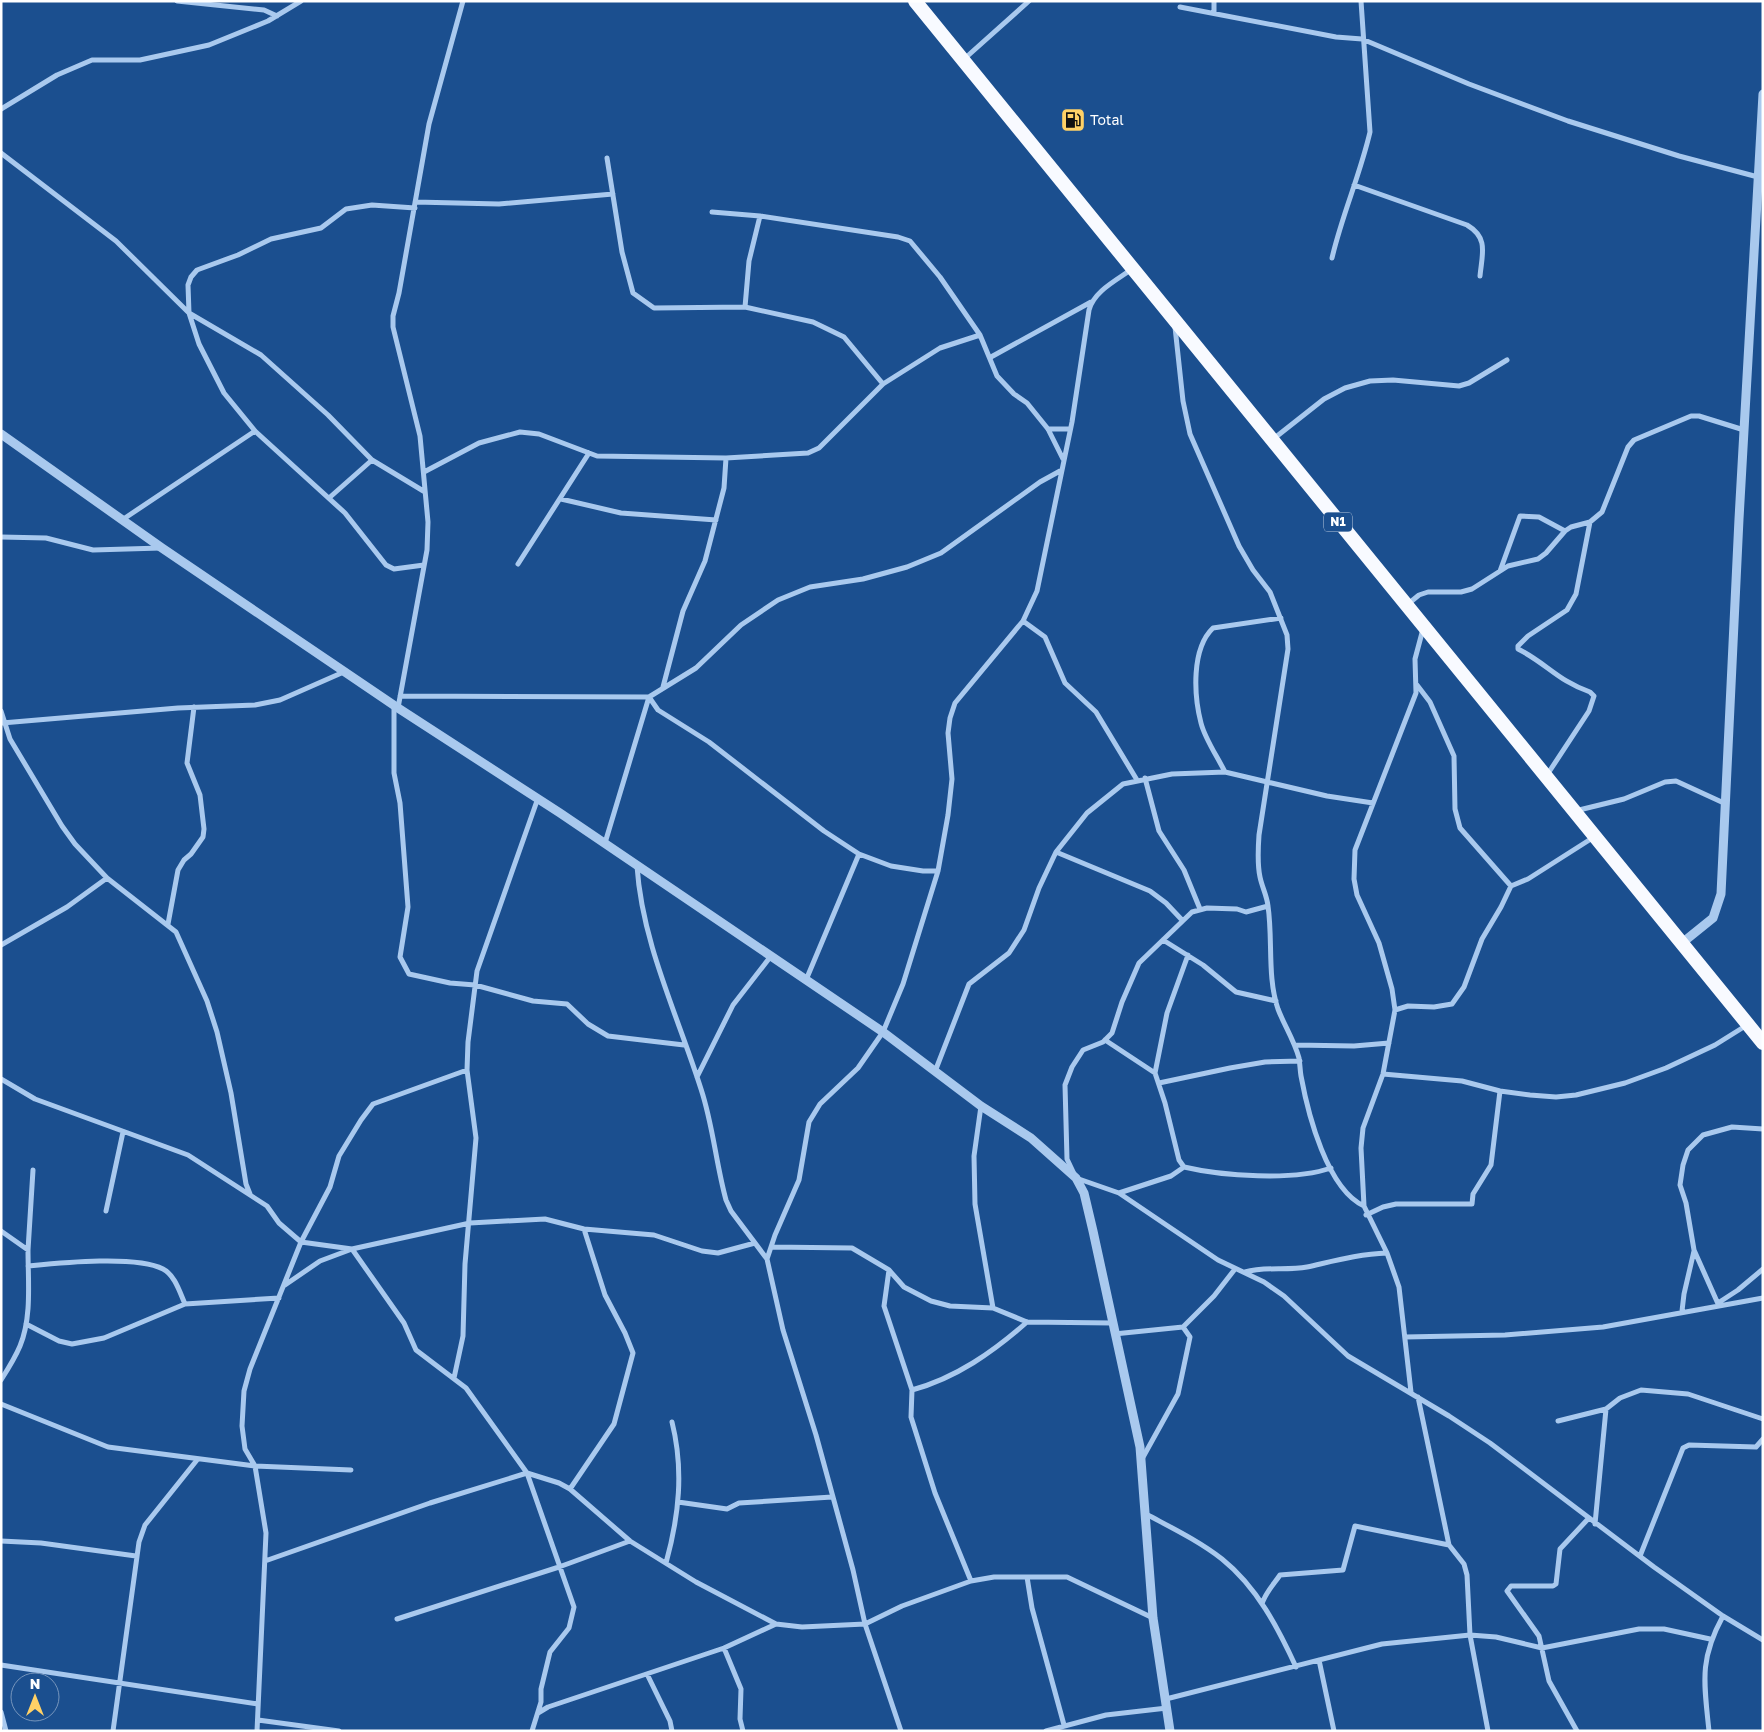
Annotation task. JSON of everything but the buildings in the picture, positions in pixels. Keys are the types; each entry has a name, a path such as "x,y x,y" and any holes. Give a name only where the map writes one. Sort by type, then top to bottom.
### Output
{"highway":[{"name":"N1","path":"915,1 1572,812 1763,1043"}],"street":[{"path":"177,1 264,10 277,16"},
{"path":"1,109 57,75 92,60 140,60 208,45 241,33 277,16 301,1"},
{"path":"463,1 430,124 399,293 393,316 393,327 420,436 426,492 427,540 400,696 396,706 394,773 400,803 408,907 400,957 409,974 450,983 475,985 533,1001 567,1004 588,1024 608,1036 684,1045"},
{"path":"963,60 1029,1"},
{"path":"1214,1 1214,13"},
{"path":"1332,258 1370,132 1370,108 1362,39 1361,1"},
{"path":"1180,7 1336,37 1362,39 1469,84 1568,121 1679,156 1758,177"},
{"path":"1682,943 1713,918 1721,894 1763,94"},
{"path":"1,153 116,241 189,313 260,354 328,416 372,460 426,492"},
{"path":"607,158 622,252 633,293 642,301 654,308 745,306 813,322 830,329 844,338 882,384"},
{"path":"1354,184 1467,225 1478,231 1483,246 1480,276"},
{"path":"424,565 394,569 386,565 345,513 255,431 224,393 215,379 199,344 189,313 188,285 191,276 197,270 238,255 271,238 322,228 346,209 372,205 499,204 612,194"},
{"path":"712,212 760,216 898,237 910,241 940,277 980,334 991,357 997,376 1014,394 1027,403 1048,429 1063,460"},
{"path":"745,306 750,261 760,216"},
{"path":"991,357 1091,302 1102,291 1132,269"},
{"path":"767,1259 799,1180 806,1132 814,1112 858,1068 883,1032 903,984 938,871 952,779 950,718 955,703 1023,621 1037,591 1070,429 1091,302"},
{"path":"1174,320 1183,401 1190,434 1239,546 1253,570 1270,592 1287,635 1288,649 1258,852 1260,878 1268,906 1276,1001 1300,1061 1310,1118 1331,1168 1342,1189 1354,1202 1364,1206"},
{"path":"424,472 479,443 520,432 540,434 597,456 726,458 755,455 794,455 819,448 882,384 940,348 980,334"},
{"path":"1272,440 1324,399 1345,388 1370,382 1393,380 1459,386 1469,383 1508,360"},
{"path":"1406,605 1419,595 1428,592 1461,592 1472,589 1519,562 1538,559 1546,553 1565,531 1571,527 1590,522 1602,512 1628,447 1634,440 1691,416 1699,416 1744,430"},
{"path":"1048,429 1070,429"},
{"path":"122,520 255,431"},
{"path":"1,434 162,548 396,706 637,864 883,1032 936,1070 981,1106 1032,1138 1076,1178 1119,1193 1235,1269 1246,1272 1284,1296 1348,1356 1411,1392 1490,1443 1588,1519 1723,1616 1763,1640"},
{"path":"518,564 589,454"},
{"path":"663,687 683,611 705,561 724,488 726,458"},
{"path":"329,498 372,460"},
{"path":"400,696 649,697 696,668 740,625 778,600 810,587 863,580 907,567 941,553 1040,482 1060,471"},
{"path":"561,499 621,513 716,520"},
{"path":"1500,572 1520,516 1539,517 1565,531"},
{"path":"1545,777 1589,711 1594,696 1590,692 1559,678 1530,654 1518,649 1518,646 1528,636 1567,610 1576,594 1590,522"},
{"path":"1,537 46,538 93,550 162,548"},
{"path":"1225,772 1201,724 1196,676 1199,655 1208,633 1213,628 1281,618"},
{"path":"1023,621 1045,638 1065,683 1096,712 1137,780"},
{"path":"1411,1392 1399,1287 1387,1253 1366,1215 1364,1206 1361,1148 1363,1128 1383,1074 1394,1010 1392,989 1379,943 1362,909 1354,879 1354,850 1416,693 1415,659 1424,627"},
{"path":"3,723 194,707 255,705 280,700 346,671"},
{"path":"1417,684 1430,702 1454,756 1455,809 1460,828 1511,886"},
{"path":"649,697 658,710 709,742 824,832 859,854 891,866 923,871 938,871"},
{"path":"605,843 649,697"},
{"path":"168,924 178,870 203,837 204,829 200,795 187,764 194,707"},
{"path":"1,711 3,723 10,739 62,826 108,878 168,924 180,939 207,1001 231,1094 242,1165 251,1195"},
{"path":"936,1070 969,984 1009,953 1024,930 1039,888 1056,852 1087,813 1104,797 1123,784 1172,774 1225,772 1327,796 1373,803"},
{"path":"1145,778 1159,831 1184,870 1200,909"},
{"path":"1572,812 1624,799 1665,782 1676,780 1726,804"},
{"path":"454,1378 463,1336 476,1138 467,1070 468,1042 475,985 480,964 538,798"},
{"path":"1394,1010 1408,1006 1434,1007 1452,1004 1464,987 1482,939 1511,886 1528,879 1594,837"},
{"path":"1056,852 1150,891 1166,903 1182,920"},
{"path":"806,981 859,854"},
{"path":"637,864 643,911 684,1045 705,1104 717,1166 726,1200 731,1211 767,1259 783,1330 832,1497 865,1624 900,1731"},
{"path":"1,945 68,907 108,878"},
{"path":"1170,1731 1153,1618 1141,1460 1084,1192 1067,1159 1065,1085 1072,1067 1083,1050 1094,1047 1112,1033 1122,1002 1139,963 1182,920 1192,912 1200,909 1237,909 1246,912 1268,906"},
{"path":"1163,940 1188,955 1236,992 1276,1001"},
{"path":"1184,1167 1179,1160 1155,1073 1167,1013 1188,955"},
{"path":"696,1076 733,1005 771,956"},
{"path":"1383,1074 1462,1081 1500,1091 1556,1097 1609,1087 1666,1068 1715,1045 1748,1025"},
{"path":"1105,1040 1155,1073"},
{"path":"1295,1045 1354,1046 1389,1043"},
{"path":"1159,1084 1265,1062 1300,1061"},
{"path":"257,1731 266,1533 255,1466 245,1449 244,1391 250,1368 301,1242 330,1187 339,1156 373,1104 467,1070"},
{"path":"1,1079 35,1099 188,1155 267,1206 279,1223 301,1242 352,1249 391,1302 404,1323 416,1350 454,1378 471,1395 527,1473 574,1607 569,1628 550,1652 538,1713 532,1731"},
{"path":"1366,1215 1383,1207 1396,1204 1472,1204 1473,1194 1492,1165 1500,1091"},
{"path":"981,1106 974,1156 976,1204 993,1308"},
{"path":"1719,1305 1694,1250 1686,1203 1680,1185 1688,1150 1703,1135 1719,1129 1740,1127 1763,1129"},
{"path":"106,1211 123,1132"},
{"path":"1119,1193 1171,1176 1184,1167 1259,1175 1318,1172 1331,1168"},
{"path":"1,1380 21,1344 26,1324 33,1170"},
{"path":"285,1285 320,1261 352,1249 470,1222 545,1220 584,1229 654,1235 702,1251 718,1253 755,1243"},
{"path":"570,1489 614,1424 633,1353 605,1295 584,1229"},
{"path":"1,1231 28,1250"},
{"path":"771,1247 852,1248 889,1270 904,1288 950,1306 993,1308 1027,1322 1112,1323"},
{"path":"1682,1311 1694,1250"},
{"path":"1246,1272 1268,1268 1306,1267 1341,1258 1387,1253"},
{"path":"28,1266 95,1261 142,1264 163,1269 176,1283 185,1304"},
{"path":"1114,1334 1183,1327 1214,1296 1235,1269"},
{"path":"1719,1305 1763,1269"},
{"path":"889,1270 884,1306 912,1390 911,1417 935,1493 971,1581"},
{"path":"26,1324 59,1341 72,1344 104,1338 185,1304 279,1298"},
{"path":"1405,1337 1504,1335 1603,1327 1682,1311 1763,1298"},
{"path":"912,1390 932,1384 966,1368 1027,1322"},
{"path":"1141,1460 1178,1394 1190,1337 1183,1327"},
{"path":"1558,1421 1606,1409 1620,1398 1641,1390 1662,1390 1717,1402 1763,1419"},
{"path":"1418,1397 1449,1545 1464,1564 1467,1575 1470,1635 1488,1731"},
{"path":"1,1404 108,1447 255,1466 351,1470"},
{"path":"1595,1524 1606,1409"},
{"path":"666,1563 673,1538 680,1474 678,1447 672,1422"},
{"path":"1640,1556 1683,1448 1689,1445 1756,1447 1763,1439"},
{"path":"113,1731 136,1556 145,1525 197,1460"},
{"path":"265,1561 430,1503 527,1473 560,1483 570,1489 630,1541 696,1582 776,1624 802,1627 865,1624 902,1606 971,1581 994,1577 1027,1576 1067,1576 1153,1618"},
{"path":"678,1502 727,1508 739,1503 832,1497"},
{"path":"1146,1514 1204,1546 1224,1561 1262,1604 1278,1628 1296,1667"},
{"path":"1577,1731 1549,1681 1539,1636 1507,1591 1511,1586 1553,1586 1556,1584 1560,1549 1588,1519"},
{"path":"1262,1604 1265,1595 1274,1588 1280,1575 1343,1570 1355,1526 1449,1545"},
{"path":"1,1541 41,1542 136,1556"},
{"path":"397,1619 560,1567 630,1541"},
{"path":"1027,1576 1032,1608 1064,1725"},
{"path":"1709,1731 1704,1665 1710,1639 1723,1616"},
{"path":"538,1713 548,1707 724,1648 776,1624"},
{"path":"1046,1731 1106,1715 1167,1703 1318,1660 1382,1644 1470,1635 1496,1637 1542,1648 1639,1629 1664,1629 1710,1639"},
{"path":"724,1648 741,1689 740,1719 743,1731"},
{"path":"1318,1660 1334,1731"},
{"path":"1,1665 258,1704"},
{"path":"647,1674 670,1721 672,1731"},
{"path":"1,1712 6,1731"},
{"path":"258,1720 337,1731"}],"place":[{"name":"Total","path":"1073,120"}]}
